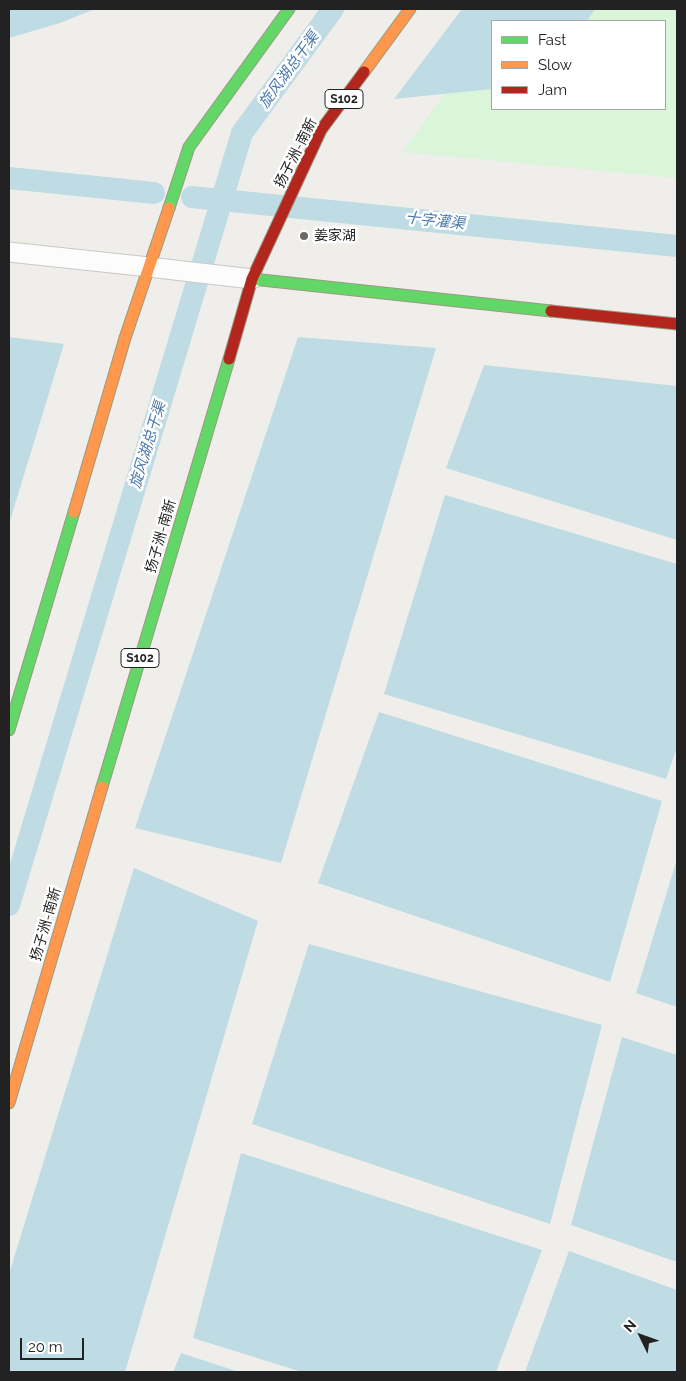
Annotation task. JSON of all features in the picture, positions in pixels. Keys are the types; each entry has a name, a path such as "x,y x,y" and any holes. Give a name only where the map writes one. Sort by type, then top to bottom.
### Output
{"street":[{"path":"9,730 125,338 189,147 289,9"},
{"name":"扬子洲-南新","path":"9,1103 252,279 322,130 410,9"},
{"path":"9,252 677,324"}],"green space":[{"path":"507,9 677,9 677,178 402,152 491,30 491,110 666,110 666,20 499,20"}],"water":[{"path":"9,9 95,9 60,23 9,38"},
{"path":"462,9 595,9 588,20 491,20 491,89 394,99"},
{"path":"9,337 64,344 9,524"},
{"path":"298,337 436,348 281,863 135,828"},
{"path":"484,365 677,386 677,540 446,468"},
{"path":"445,495 677,564 677,747 666,779 384,694"},
{"path":"379,712 662,801 610,982 318,883"},
{"path":"677,859 677,1007 636,993"},
{"path":"134,868 258,921 125,1372 9,1372 9,1274"},
{"path":"309,944 602,1025 550,1224 252,1124"},
{"path":"622,1037 677,1055 677,1262 571,1225"},
{"path":"241,1153 542,1250 496,1372 302,1372 193,1338"},
{"path":"569,1251 677,1290 677,1372 525,1372"},
{"path":"181,1353 239,1372 173,1372"}],"waterway":[{"name":"旋风湖总干渠","path":"9,905 242,133 333,9"},
{"name":"十字灌渠","path":"9,178 154,193"},
{"name":"十字灌渠","path":"192,197 677,246"}],"traffic: fast":[{"path":"169,208 189,147 289,9"},
{"path":"252,279 551,311"},
{"path":"102,787 229,359"},
{"path":"9,730 74,512"}],"traffic: slow":[{"path":"364,72 410,9"},
{"path":"74,512 125,338 169,208"},
{"path":"9,1103 102,787"}],"traffic: jam":[{"path":"229,359 252,279 321,130 364,72"},
{"path":"551,311 677,324"}],"place":[{"name":"姜家湖","path":"304,236"}]}
